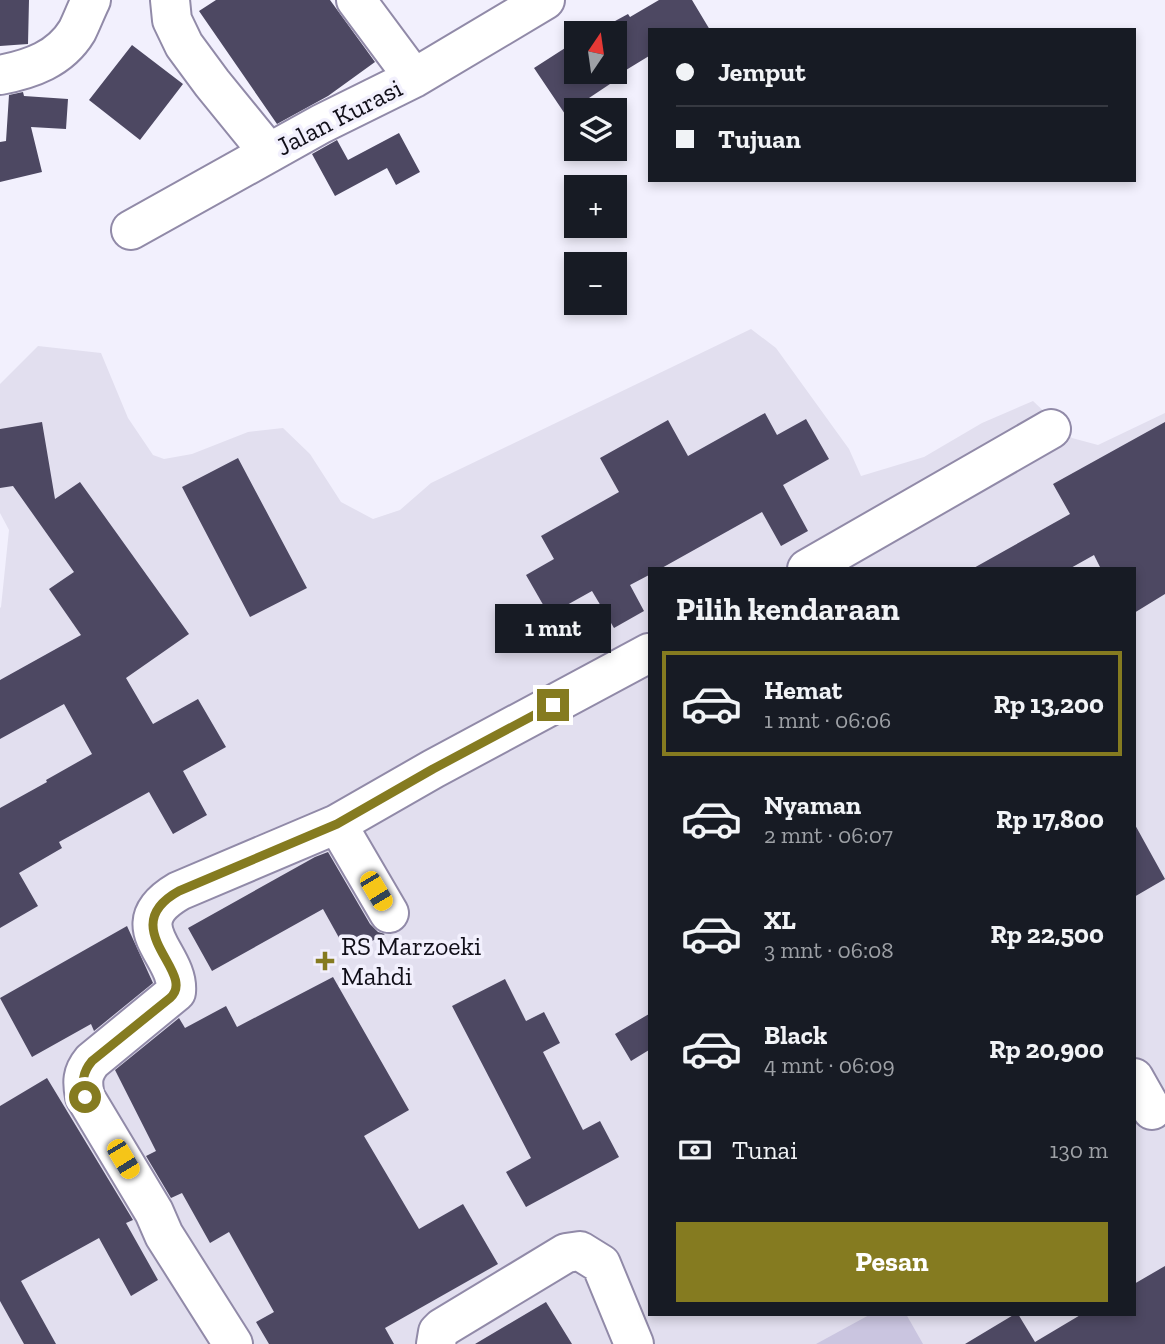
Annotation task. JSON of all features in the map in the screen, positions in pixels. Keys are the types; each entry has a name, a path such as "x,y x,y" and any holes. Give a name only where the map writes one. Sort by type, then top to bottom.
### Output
{"street":[{"path":"0,75 24,71 38,65 65,47 91,0"},
{"path":"170,0 172,20 184,45 269,153"},
{"path":"356,0 414,78"},
{"name":"Jalan Kurasi","path":"131,230 321,124 414,78 545,0"},
{"path":"832,563 1051,429"},
{"path":"233,1344 164,1235 154,1212 85,1097 82,1084 83,1075 92,1061 177,992 174,974 154,937 152,927 157,911 167,897 337,824 648,654"},
{"path":"337,824 389,913"},
{"path":"436,1344 438,1332 442,1328 566,1253 580,1251 601,1264 634,1344"}],"shaded area":[{"name":"RS Marzoeki Mahdi","path":"751,329 776,348 849,449 861,476 924,457 982,423 1033,401 1072,438 1098,445 1165,413 1165,1344 0,1344 0,608 9,530 0,513 0,384 38,346 101,353 128,418 153,455 164,459 192,454 248,432 283,428 310,454 341,502 373,519 400,510 431,483"},
{"path":"867,1316 907,1316 923,1344 816,1344"}],"building":[{"path":"0,0 29,0 28,44 0,46"},
{"path":"216,0 330,0 375,62 328,96 277,124 199,11"},
{"path":"659,0 692,0 709,28 648,28 648,57 627,69 627,21 615,21 628,14 630,17"},
{"path":"132,45 183,84 140,140 89,100"},
{"path":"564,49 564,84 610,84 589,98 564,98 564,113 534,68"},
{"path":"23,92 24,96 68,99 66,129 31,127 42,172 0,182 0,142 6,141 9,95"},
{"path":"399,133 420,172 396,185 387,168 335,196 312,154 337,140 348,160"},
{"path":"765,413 777,435 806,419 829,459 783,485 808,531 781,546 762,512 664,567 648,567 648,576 630,585 644,611 614,628 592,591 549,615 526,575 554,559 541,536 619,492 600,458 668,420 688,456"},
{"path":"42,422 55,499 80,482 189,634 126,678 153,724 198,699 226,747 183,771 207,815 173,834 149,792 59,842 62,848 19,873 38,906 0,928 0,808 92,754 64,704 0,739 0,680 81,635 49,589 74,572 13,486 0,488 0,429"},
{"path":"1165,422 1165,594 1136,612 1136,567 1100,567 1094,555 1073,567 976,567 1070,514 1053,484"},
{"path":"238,458 307,588 250,617 182,487"},
{"path":"1136,827 1165,879 1136,896"},
{"path":"328,852 370,924 378,932 385,934 348,954 323,909 212,971 188,928"},
{"path":"127,926 153,983 94,1031 91,1024 32,1057 0,998"},
{"path":"333,977 409,1110 364,1136 419,1229 463,1204 498,1264 385,1328 394,1344 269,1344 256,1322 274,1312 229,1232 210,1243 182,1193 171,1198 146,1156 156,1151 115,1070 179,1018 185,1028 226,1006 237,1027"},
{"path":"505,979 526,1021 544,1012 560,1043 543,1052 583,1130 600,1121 619,1157 526,1207 506,1172 531,1158 452,1006"},
{"path":"648,1015 648,1051 631,1061 615,1034"},
{"path":"47,1078 133,1220 126,1223 158,1280 131,1296 99,1238 21,1281 56,1344 24,1344 0,1301 0,1106"},
{"path":"1165,1266 1165,1344 965,1344 1012,1316 1019,1316 1035,1342 1079,1316 1136,1316 1136,1283"},
{"path":"546,1302 572,1344 475,1344"}],"place":[{"name":"RS Marzoeki Mahdi","path":"325,961"}],"route":[{"path":"85,1097 83,1075 92,1061 177,992 174,974 154,937 152,927 157,911 167,897 337,824 553,705"}]}
